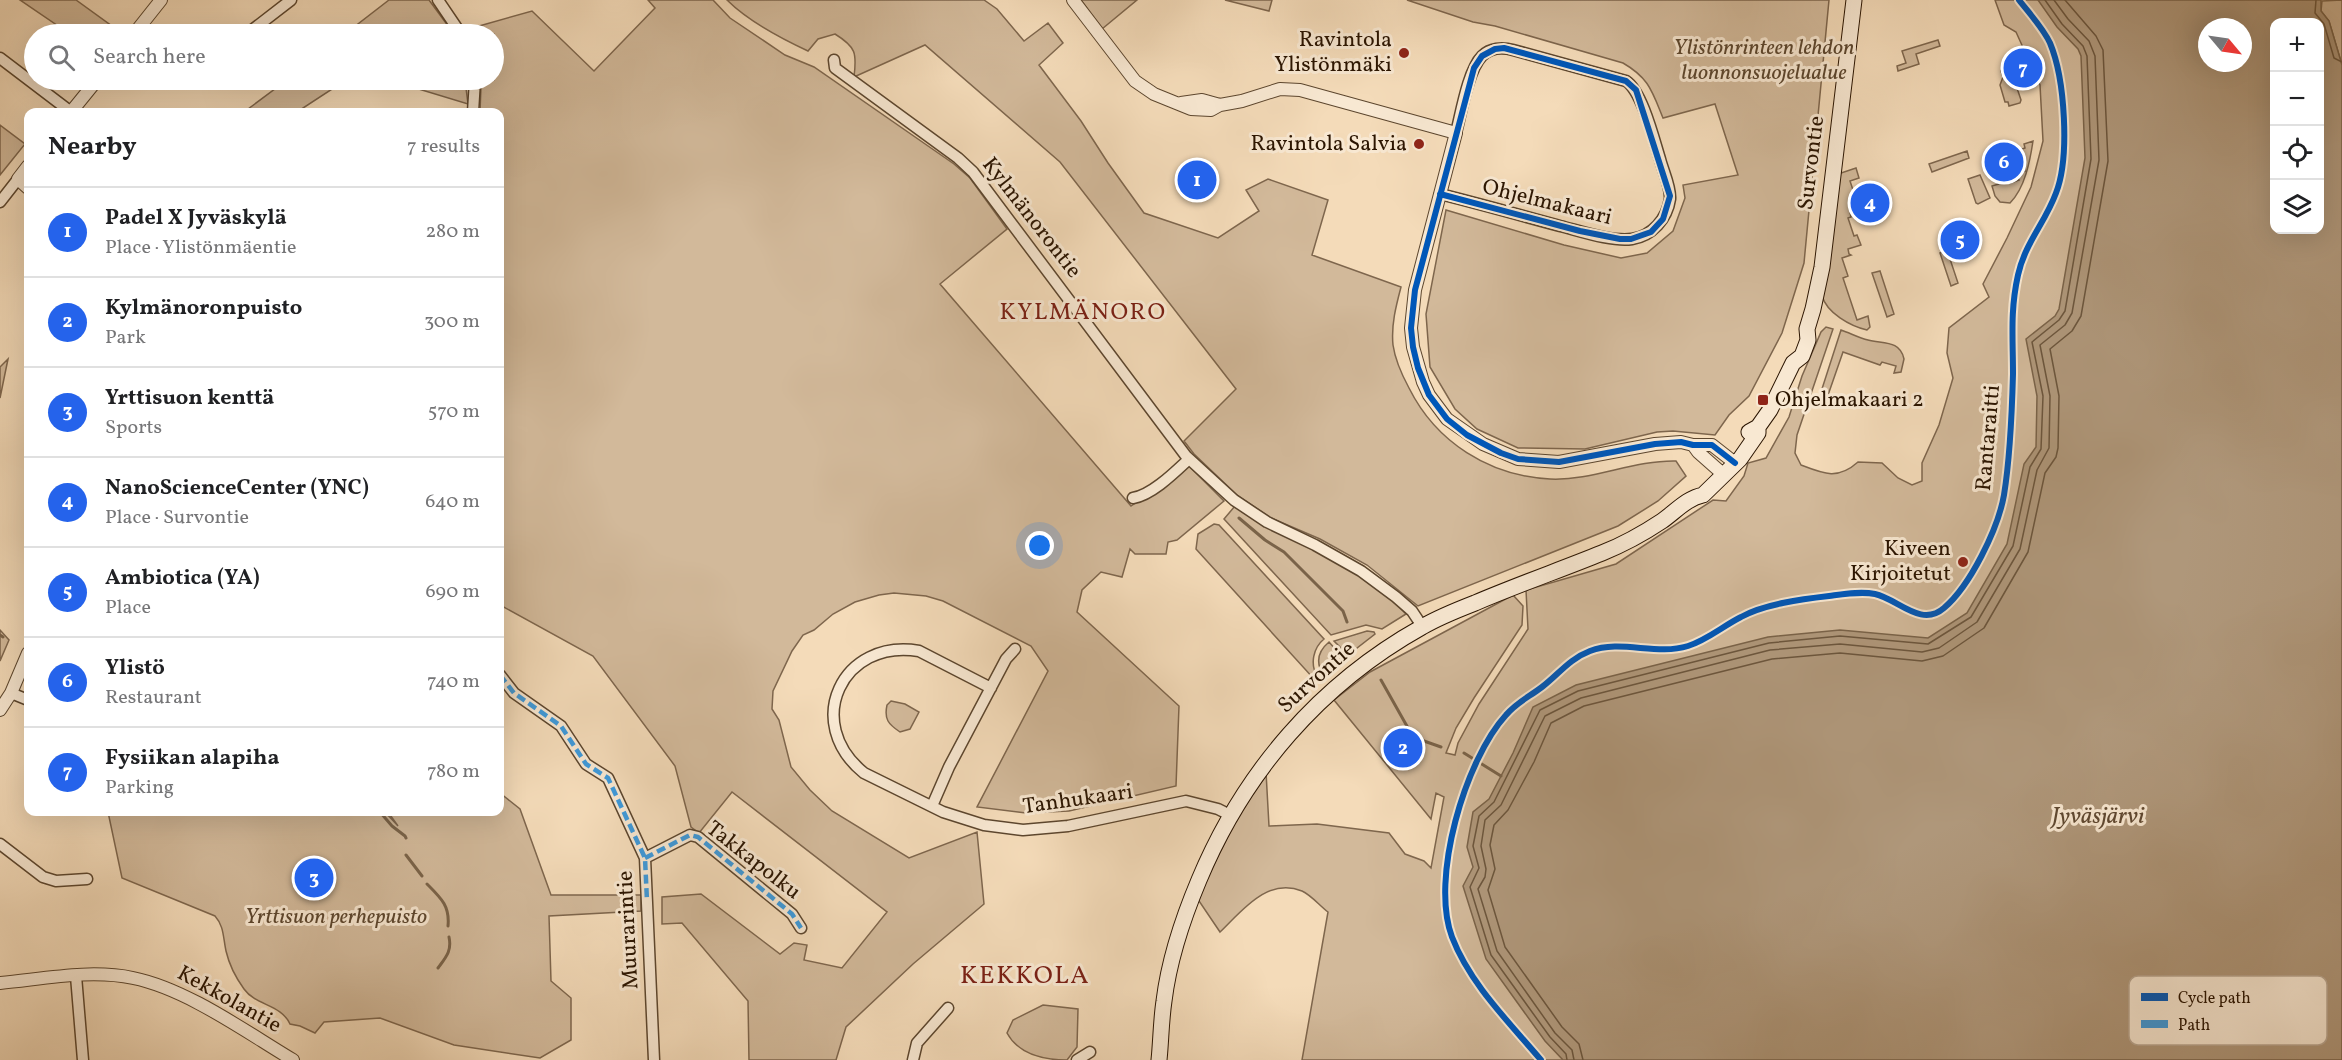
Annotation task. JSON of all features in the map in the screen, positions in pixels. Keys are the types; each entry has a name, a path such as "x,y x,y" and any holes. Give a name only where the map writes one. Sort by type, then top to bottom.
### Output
{"main road":[{"name":"Survontie","path":"1159,1060 1164,1000 1182,924 1209,857 1230,815 1276,748 1322,699 1359,667 1422,626 1521,584 1605,552 1661,522 1694,497 1699,487 1732,460 1752,429 1758,427 1770,410 1793,363 1802,356 1808,340 1807,329 1822,267 1854,0"}],"street":[{"path":"142,24 161,0"},
{"path":"260,24 291,0"},
{"path":"439,0 455,24"},
{"path":"1073,0 1135,81 1155,94 1181,103 1202,100 1220,105 1242,101 1280,89 1300,90 1456,133"},
{"name":"Ohjelmakaari","path":"1440,194 1580,231 1620,239 1631,239 1651,231 1660,224 1668,207 1670,196 1636,90 1626,81 1504,48 1495,49 1482,56 1474,68 1456,133 1440,194 1415,290 1411,328 1413,347 1422,382 1447,419 1467,435 1501,453 1518,459 1541,462 1580,460 1669,442 1712,445 1732,460"},
{"path":"0,57 24,76"},
{"name":"Kylmänorontie","path":"834,60 835,68 958,158 973,172 1189,459 1234,500 1251,512 1361,571 1412,610 1422,626"},
{"path":"43,90 66,108"},
{"path":"74,108 89,90"},
{"path":"473,108 474,90"},
{"path":"0,202 24,171"},
{"path":"18,179 24,184"},
{"path":"1693,445 1720,472"},
{"path":"1133,498 1140,497 1167,480 1189,459"},
{"name":"Tanhukaari","path":"991,688 929,655 908,649 884,651 865,658 844,680 835,697 833,727 840,746 853,764 864,773 932,807 984,825 1023,830 1068,826 1186,801 1218,809 1230,815"},
{"path":"932,807 949,767 1006,659 1015,649"},
{"path":"0,710 11,693 24,662"},
{"name":"Muurarintie","path":"504,680 514,693 561,726 586,764 608,778 645,858 654,1060"},
{"path":"11,693 24,698"},
{"name":"Takkapolku","path":"645,858 690,835 698,837 792,914 801,928"},
{"path":"0,844 43,877 56,881 87,879"},
{"name":"Kekkolantie","path":"0,983 76,976 104,975 133,978 190,999 293,1060"},
{"path":"76,976 83,1060"},
{"path":"913,1060 916,1043 948,1008"},
{"path":"1077,1060 1090,1052"}],"green space":[{"path":"20,0 76,0 109,24 55,24"},
{"path":"389,0 429,0 447,24 358,24"},
{"path":"648,0 713,0 730,18 785,55 814,67 954,164 970,178 1007,229 940,284 1131,506 1189,466 1224,501 1177,540 1168,542 1166,554 1135,554 1130,549 1122,577 1101,572 1082,590 1077,612 1179,706 1176,786 1069,811 1026,813 977,807 1048,671 1031,646 943,601 926,596 894,593 855,602 803,635 792,651 773,691 772,709 779,720 791,767 832,811 909,858 977,832 984,904 913,964 846,1027 836,1060 749,1060 748,1001 682,923 662,924 662,897 701,894 780,954 794,943 807,945 804,960 842,968 887,912 732,792 699,833 691,827 675,766 593,656 504,607 504,108 480,108 481,90 504,90 504,24 486,24 532,11 594,71 655,8"},
{"path":"727,0 984,0 997,9 1024,41 1048,23 1063,43 1039,65 1081,121 1144,213 1218,238 1259,211 1246,190 1268,179 1328,200 1312,255 1401,287 1393,330 1393,345 1399,367 1420,407 1434,425 1467,453 1506,471 1550,479 1582,477 1644,464 1676,461 1686,476 1658,501 1618,526 1418,606 1367,565 1320,539 1271,518 1237,495 1194,454 1184,441 1236,389 1060,162 925,45 854,77 854,51 835,34 818,39 808,51 755,22"},
{"path":"1081,0 1137,0 1102,29"},
{"path":"1225,0 1272,0 1269,11"},
{"name":"Ylistönrinteen lehdon luonnonsuojelualue","path":"1407,0 1829,0 1804,263 1782,333 1749,396 1729,415 1715,435 1673,431 1657,432 1585,449 1518,448 1477,429 1455,409 1430,367 1426,314 1446,210 1564,245 1621,258 1647,253 1673,231 1685,198 1683,185 1738,175 1715,104 1663,118 1644,80 1623,63 1495,26 1473,22"},
{"path":"1995,0 2068,0 2106,52 2042,524 1608,1060 1302,1060 1328,912 1302,891 1289,888 1278,889 1256,898 1220,932 1197,898 1237,818 1266,772 1269,826 1317,824 1389,833 1405,854 1424,861 1431,868 1444,797 1436,793 1431,819 1334,700 1370,672 1513,595 1523,606 1522,625 1456,728 1446,753 1455,755 1458,743 1479,704 1528,629 1526,590 1616,564 1713,500 1726,501 1744,476 1748,463 1766,458 1789,417 1802,376 1821,332 1826,327 1833,329 1797,435 1795,453 1801,465 1831,474 1851,468 1858,462 1882,463 1898,478 1912,485 1922,481 1922,463 1939,425 1953,378 1947,353 1949,328 1989,297 1983,284 2031,187 2043,141 2040,85 2016,32 2004,25"},
{"path":"2342,0 2342,65 2329,21 2321,11 2322,1"},
{"path":"1938,40 1940,46 1916,54 1919,64 1898,71 1897,66 1906,63 1902,51"},
{"path":"2009,69 2021,100 2020,103 2009,106 2008,102 2005,102 2000,85 2003,77 2001,71"},
{"path":"274,90 331,90 303,108 249,108"},
{"path":"422,90 466,90 468,104"},
{"path":"0,125 24,145 0,175"},
{"path":"2033,141 2020,190 2010,203 2000,202 1992,186 2019,180 2017,174 2025,171 2016,151 2025,148 2024,144"},
{"path":"1967,151 1969,158 1932,172 1929,164"},
{"path":"1856,168 1859,178 1850,181 1859,208 1850,212 1851,217 1848,218 1854,236 1857,235 1861,245 1848,249 1851,255 1842,258 1848,276 1843,278 1857,320 1868,316 1870,327 1867,330 1840,318 1829,308 1822,296 1838,174"},
{"path":"1980,175 1990,198 1978,204 1968,179"},
{"path":"1947,250 1958,283 1951,286 1940,253"},
{"path":"1880,271 1894,314 1887,317 1872,273"},
{"path":"1841,330 1865,339 1895,346 1904,359 1901,372 1894,373 1896,366 1882,362 1880,365 1843,352 1827,398 1820,395"},
{"path":"8,359 0,398 0,367"},
{"path":"1235,506 1348,568 1370,582 1406,614 1382,629 1366,625 1331,635 1224,519"},
{"path":"1214,524 1219,525 1324,639 1317,647 1314,656 1317,676 1314,679 1196,549 1198,534"},
{"path":"0,630 9,640 0,661"},
{"path":"1367,631 1375,634 1348,655 1334,641"},
{"path":"1329,642 1344,659 1324,676 1319,658"},
{"path":"891,701 905,704 919,712 910,729 900,732 890,724 886,710"},
{"name":"Yrttisuon perhepuisto","path":"504,796 520,809 551,895 641,895 641,911 549,916 551,981 571,998 571,1040 540,1058 454,1045 380,1018 324,1022 315,1033 290,1024 281,1012 255,999 244,989 231,966 222,928 215,916 122,878 109,816 389,816 398,826 391,816 504,816"},
{"path":"1043,1005 1078,1009 1077,1047 1067,1060 1033,1055 1018,1046 1007,1033 1013,1020"}],"water":[{"name":"Jyväsjärvi","path":"2038,0 2321,0 2321,11 2329,21 2342,65 2342,1060 1563,1060 1545,1041 1486,959 1463,886 1473,867 1467,847 1473,812 1489,799 1513,753 1533,707 1576,685 1768,637 1840,630 1928,638 1967,613 2007,544 2024,464 2036,447 2037,396 2026,339 2055,316 2059,309 2085,158 2081,56 2078,49 2057,27"}],"waterway":[{"path":"1239,518 1265,540 1284,552 1343,611 1347,622"},
{"path":"1381,680 1408,728 1424,741 1441,747"},
{"path":"1464,753 1501,776"},
{"path":"383,816 406,838"},
{"path":"406,855 422,876"},
{"path":"427,884 444,903 448,913 448,926"},
{"path":"438,968 449,950 449,937"}],"marked path":[{"path":"504,680 514,693 561,726 586,764 608,778 645,858 647,901"},
{"path":"645,858 690,835 698,837 792,914 801,928"}],"cycle path":[{"name":"Rantaraitti","path":"1541,1060 1491,1002 1469,971 1452,937 1446,913 1445,884 1455,821 1477,761 1491,735 1510,710 1537,691 1570,662 1590,651 1614,647 1676,649 1688,646 1750,612 1772,605 1864,593 1884,597 1918,614 1935,613 1944,608 1964,586 1982,556 2001,509 2008,466 2013,388 2015,288 2025,253 2056,193 2063,159 2064,118 2055,58 2044,32 2019,0"},
{"path":"1440,194 1580,231 1620,239 1631,239 1651,232 1663,219 1670,196 1636,90 1626,81 1504,48 1495,49 1482,56 1474,68 1415,290 1411,328 1418,368 1429,395 1447,419 1467,435 1501,453 1518,459 1559,462 1655,444 1681,442 1693,445 1712,445 1735,463"}],"place":[{"name":"Ravintola Ylistönmäki","path":"1404,53"},
{"name":"Fysiikan alapiha","path":"2023,68"},
{"name":"Ravintola Salvia","path":"1419,144"},
{"name":"Ylistö","path":"2004,162"},
{"name":"Padel X Jyväskylä","path":"1197,180"},
{"name":"NanoScienceCenter (YNC)","path":"1870,203"},
{"name":"Ambiotica (YA)","path":"1960,240"},
{"name":"Ohjelmakaari 2","path":"1763,400"},
{"name":"Kiveen Kirjoitetut","path":"1963,562"},
{"name":"Kylmänoronpuisto","path":"1403,748"},
{"name":"Yrttisuon kenttä","path":"314,878"}],"district":[{"name":"KYLMÄNORO","path":"1083,313"},
{"name":"KEKKOLA","path":"1025,976"}]}
